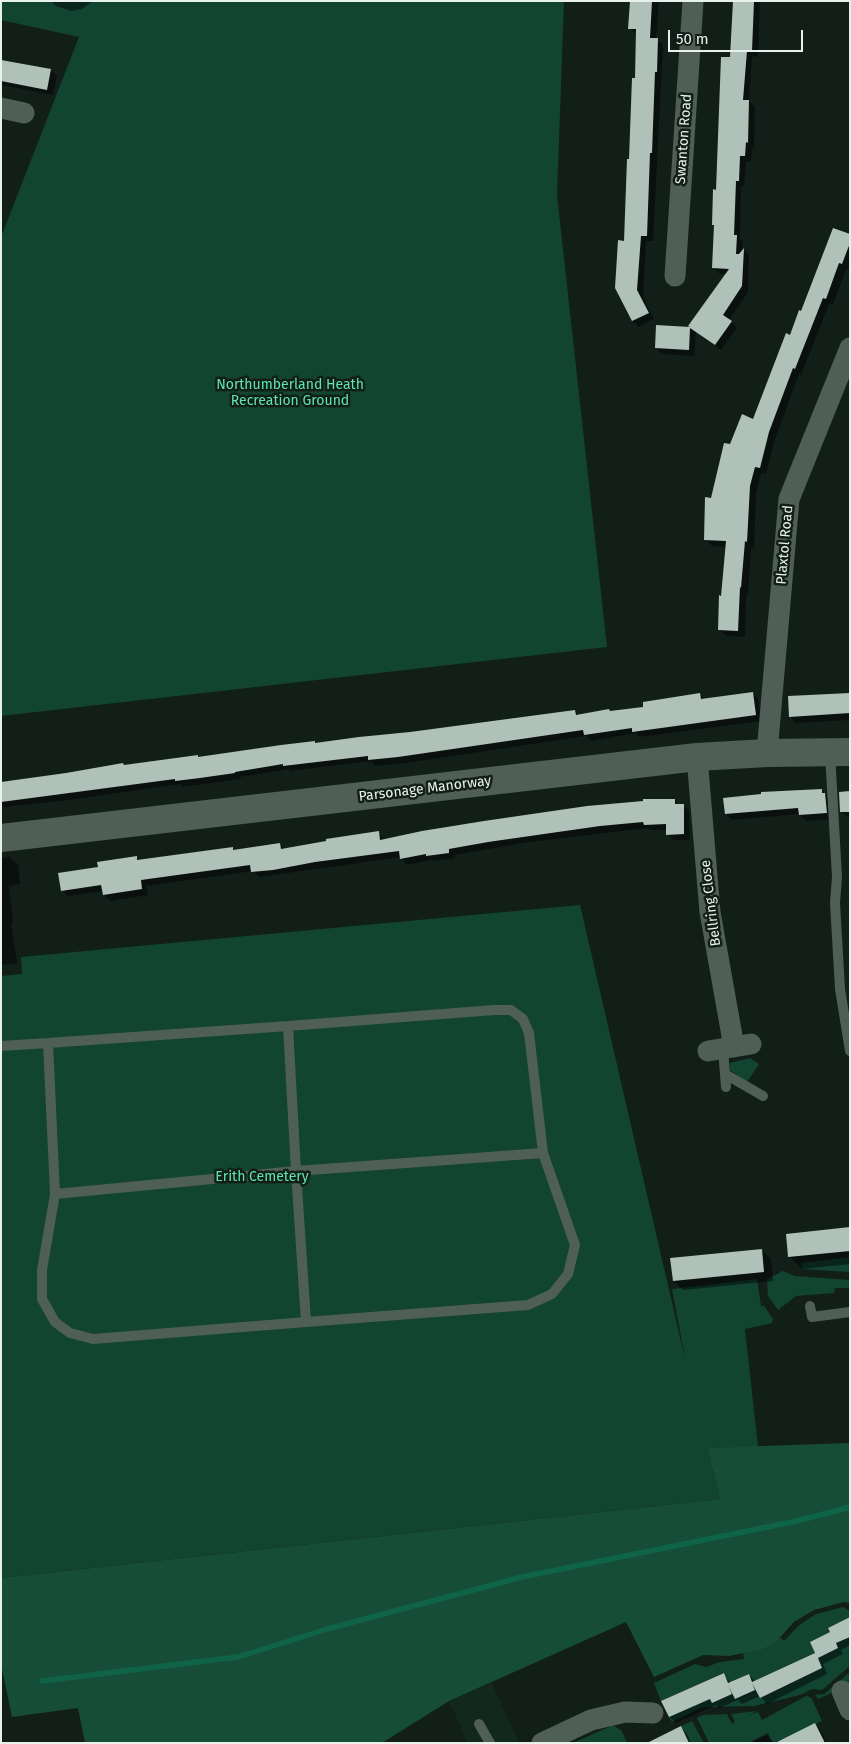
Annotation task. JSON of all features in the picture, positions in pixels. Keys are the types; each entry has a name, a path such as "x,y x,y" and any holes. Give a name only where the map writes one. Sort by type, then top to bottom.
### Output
{"street":[{"name":"Swanton Road","path":"675,276 693,1"},
{"path":"1,108 24,113"},
{"name":"Plaxtol Road","path":"767,753 790,499 850,348"},
{"name":"Parsonage Manorway","path":"1,838 697,757 767,753 840,753"},
{"name":"Bellring Close","path":"697,757 710,912 729,1048"},
{"path":"542,1743 591,1720 625,1712 653,1713"}],"lane":[{"path":"840,753 835,903 840,989 850,1051"},
{"path":"1,1046 511,1010 523,1019 529,1033 543,1153 575,1245 568,1274 552,1294 528,1305 93,1339 70,1333 55,1322 42,1299 42,1270 55,1194 48,1043"},
{"path":"288,1026 306,1322"},
{"path":"726,1086 725,1074 729,1048"},
{"path":"725,1074 763,1096"},
{"path":"55,1194 296,1171 543,1153"},
{"path":"810,1306 812,1317 850,1312"},
{"path":"479,1724 490,1743"}],"shaded area":[{"path":"493,1682 493,1686 518,1740 515,1743 468,1743 449,1701"}],"green space":[{"name":"Northumberland Heath Recreation Ground","path":"1,1 564,1 557,195 607,647 1,716 1,237 79,37 1,20"},
{"name":"Erith Cemetery","path":"580,905 686,1363 672,1289 757,1279 761,1306 764,1306 773,1319 772,1323 745,1329 758,1447 707,1448 720,1499 1,1578 1,976 22,974 21,957"},
{"path":"750,1058 759,1064 747,1082 730,1070 730,1063"},
{"path":"850,1257 850,1272 802,1269 801,1263"},
{"path":"783,1271 795,1276 850,1280 850,1288 835,1288 834,1293 796,1296 778,1310 768,1296 767,1279"},
{"path":"850,1443 850,1603 844,1602 814,1610 794,1622 774,1644 763,1649 729,1656 703,1655 654,1677 626,1622 449,1701 382,1743 85,1743 78,1708 12,1717 1,1664 1,1578 720,1499 707,1448"},
{"path":"843,1607 850,1611 850,1622 848,1618 828,1628 830,1632 810,1642 815,1653 752,1682 749,1674 728,1683 723,1673 661,1701 654,1683 695,1664 706,1667 720,1662 744,1659 743,1653 765,1648 774,1644 780,1637 784,1641 798,1626 816,1614"},
{"path":"850,1637 850,1666 822,1690 812,1689 800,1695 754,1706 703,1707 672,1722 669,1717 710,1698 712,1703 732,1694 735,1699 756,1689 760,1698 822,1668 818,1658 838,1648 836,1643"},
{"path":"850,1672 850,1685 818,1699 815,1695 824,1694"},
{"path":"806,1696 812,1699 822,1721 774,1743 772,1743 768,1733 748,1743 709,1743 697,1718 703,1715 727,1714 732,1724 735,1722 731,1714 757,1711 750,1715 758,1712 762,1720"},
{"path":"692,1721 704,1743 689,1743 681,1726"},
{"path":"613,1725 622,1731 627,1743 573,1743"}],"building":[{"path":"630,1 652,1 650,38 658,38 652,153 650,153 647,236 641,236 637,290 649,313 632,321 615,288 618,240 624,241 632,78 635,78 636,29 628,29"},
{"path":"733,1 754,1 752,51 747,51 743,100 749,100 748,143 746,142 745,156 740,156 739,181 736,181 734,235 737,235 736,254 739,254 744,248 742,286 723,315 732,321 715,345 690,328 689,350 655,348 656,325 690,327 688,326 729,269 712,268 714,225 712,225 713,189 716,190 721,57 730,57"},
{"path":"1,60 51,69 47,90 1,81"},
{"path":"833,228 850,234 850,243 842,264 839,263 826,299 823,298 795,369 793,368 769,432 760,468 755,467 750,486 747,542 745,541 740,587 738,631 718,630 719,595 721,596 726,541 704,540 705,497 711,498 724,443 730,444 742,414 753,419 786,333 790,335 799,310 801,311"},
{"path":"753,692 756,715 632,732 632,728 584,735 583,730 398,757 368,760 368,756 283,766 283,764 200,778 175,781 175,779 1,802 1,782 123,763 124,765 198,755 198,757 281,745 410,732 575,710 576,715 609,709 610,711 643,707 643,702 700,693 701,699"},
{"path":"850,693 850,713 789,717 788,696"},
{"path":"822,789 822,793 825,793 827,813 799,815 798,808 725,814 723,798 761,794 761,792"},
{"path":"850,791 850,812 840,812 839,792"},
{"path":"643,799 675,799 675,804 684,804 684,834 666,835 666,824 644,825 643,822 600,826 488,842 449,849 449,853 426,856 426,854 400,859 399,851 315,862 273,870 251,872 250,865 141,880 142,889 103,895 101,885 61,891 58,873 98,867 97,862 137,856 137,860 233,847 233,850 280,843 281,849 326,841 326,839 379,831 380,840 484,821 587,806 643,801"},
{"path":"850,1227 850,1251 788,1257 786,1234"},
{"path":"762,1249 764,1272 673,1281 670,1258"},
{"path":"850,1617 850,1637 836,1643 838,1648 818,1658 822,1668 760,1698 752,1683 755,1690 735,1699 728,1685 732,1694 712,1703 710,1699 669,1717 661,1701 724,1673 728,1683 749,1674 752,1682 815,1653 810,1642 830,1632 828,1628"},
{"path":"815,1723 825,1743 775,1743"},
{"path":"681,1726 689,1743 647,1743"}],"waterway":[{"path":"42,1681 238,1657 327,1629 522,1577 797,1521 850,1507"}]}
